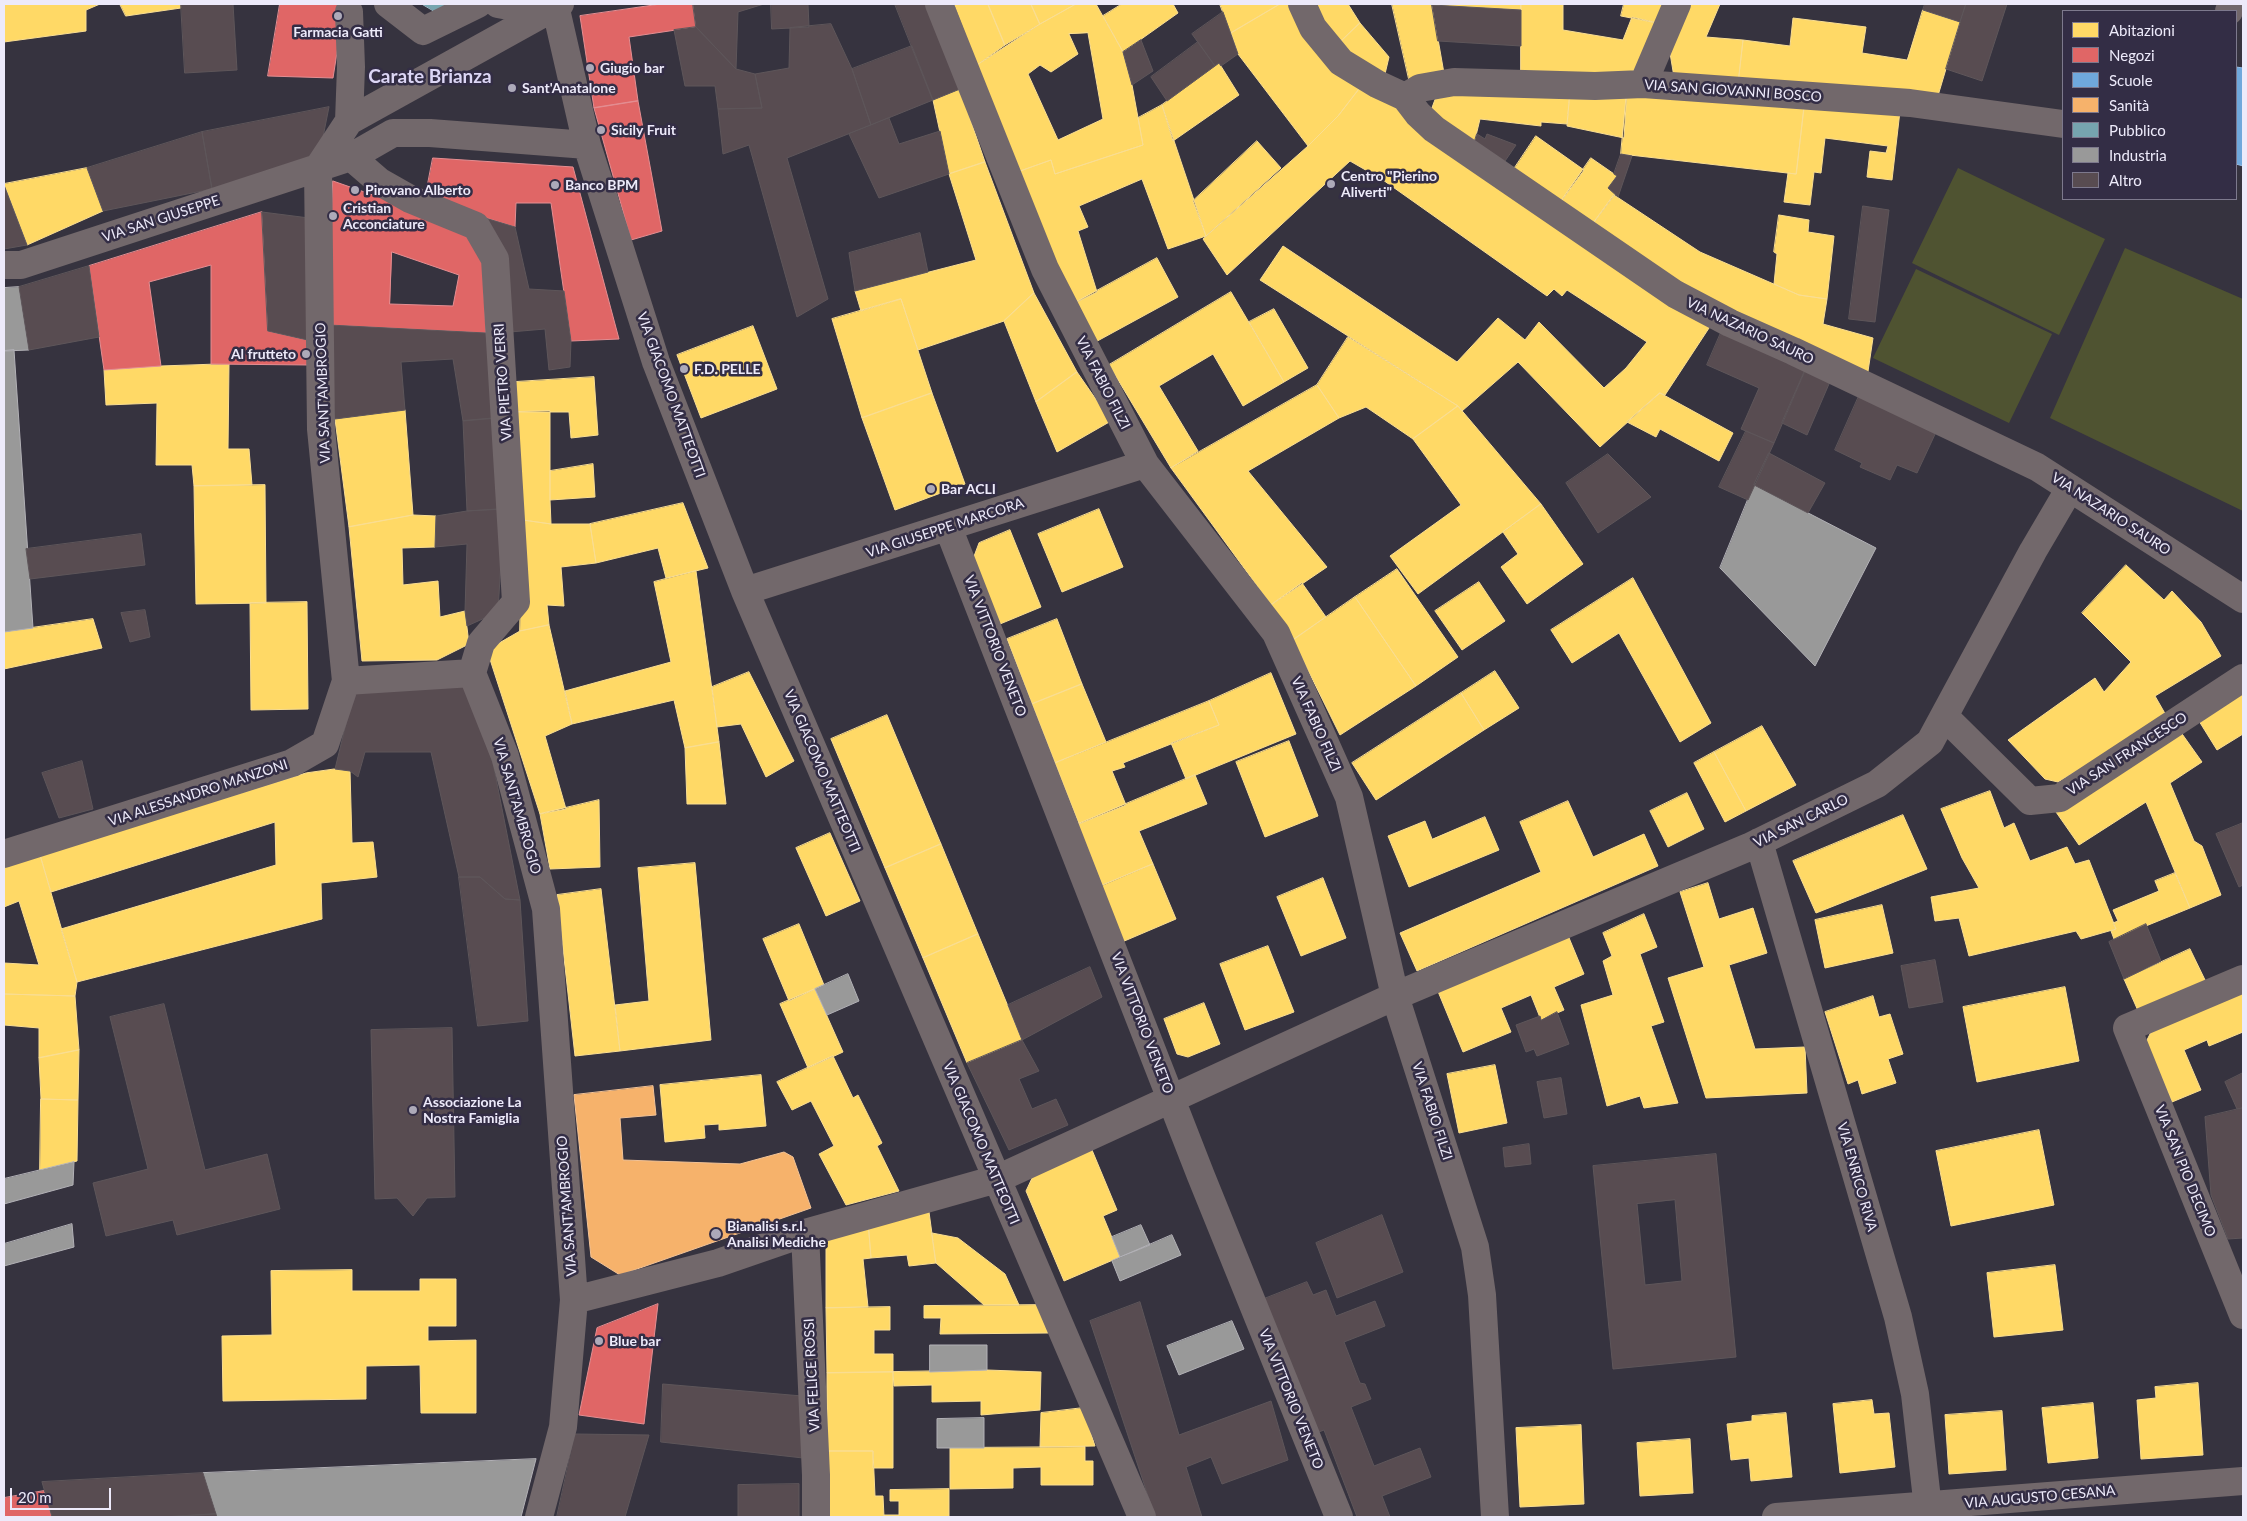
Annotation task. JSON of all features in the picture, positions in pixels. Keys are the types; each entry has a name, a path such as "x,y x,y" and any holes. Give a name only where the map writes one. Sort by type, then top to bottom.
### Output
{"street":[{"path":"388,4 422,31 478,4"},
{"path":"498,4 514,7 557,5"},
{"name":"VIA FABIO FILZI","path":"939,4 1045,269 1145,464 1276,633 1349,797 1395,996 1475,1247 1482,1295 1496,1517"},
{"name":"VIA NAZARIO SAURO","path":"1302,4 1313,28 1341,62 1377,84 1405,97 1418,114 1434,129 1675,294 1730,323 2038,467 2243,599"},
{"path":"1643,84 1677,4"},
{"path":"318,168 350,121 557,5"},
{"name":"VIA GIACOMO MATTEOTTI","path":"557,5 587,145 656,362 745,591 1142,1517"},
{"path":"349,12 350,121"},
{"name":"VIA SAN GIOVANNI BOSCO","path":"1405,97 1420,88 1454,82 1586,86 1643,84 1910,103 2062,124"},
{"name":"VIA SAN GIUSEPPE","path":"4,265 21,265 351,157 393,133 430,133 587,145"},
{"name":"VIA PIETRO VERRI","path":"351,157 380,182 402,195 476,226 495,259 516,602 481,643 472,673"},
{"name":"VIA SANT'AMBROGIO","path":"318,168 321,429 346,681"},
{"name":"VIA GIUSEPPE MARCORA","path":"745,591 1145,464"},
{"name":"VIA SAN CARLO","path":"574,1300 718,1262 805,1233 996,1179 1395,996 1759,842 1877,784 1930,742 2033,551 2070,488"},
{"name":"VIA VITTORIO VENETO","path":"948,527 1172,1099 1339,1517"},
{"path":"346,681 472,673"},
{"name":"VIA SANT'AMBROGIO","path":"472,673 505,756 546,910 574,1300 562,1427 539,1517"},
{"name":"VIA SAN FRANCESCO","path":"1945,717 2030,801 2060,798 2243,678"},
{"name":"VIA ALESSANDRO MANZONI","path":"4,854 292,762 325,744 346,681"},
{"name":"VIA ENRICO RIVA","path":"1759,842 1898,1317 1915,1394 1928,1512"},
{"name":"VIA SAN PIO DECIMO","path":"2243,979 2127,1028 2243,1315"},
{"name":"VIA FELICE ROSSI","path":"805,1233 816,1475 816,1517"},
{"name":"VIA AUGUSTO CESANA","path":"1776,1517 1928,1512 2243,1481"}],"green space":[{"path":"1958,168 2105,239 2059,335 1912,263"},
{"path":"2125,248 2243,299 2243,511 2050,418"},
{"path":"1916,269 2052,334 2009,423 1873,358"}],"building: Abitazioni":[{"path":"4,4 100,4 86,10 86,31 4,42"},
{"path":"120,4 181,4 181,8 126,16"},
{"path":"954,4 988,4 1005,45 977,65"},
{"path":"988,4 1031,4 1040,24 1005,45"},
{"path":"1031,4 1076,4 1040,24"},
{"path":"1076,4 1096,4 1123,52 1132,85 1143,145 1055,174 1051,160 1020,171 977,65 1040,24","holes":["1088,33 1103,119 1058,140 1028,74 1040,65 1051,72 1078,54 1069,34"]},
{"path":"1122,4 1173,4 1178,13 1123,52 1103,16"},
{"path":"1220,4 1280,4 1231,33"},
{"path":"1280,4 1294,4 1363,84 1338,116 1308,146 1238,54 1231,33"},
{"path":"1310,4 1348,4 1360,23 1333,49"},
{"path":"1392,4 1521,4 1521,10 1432,5 1445,79 1409,79"},
{"path":"1521,4 1563,4 1563,30 1623,40 1632,17 1662,24 1644,63 1630,73 1521,77"},
{"path":"1624,4 1671,4 1662,24 1621,16"},
{"path":"1681,4 1720,4 1706,37 1743,40 1738,84 1674,77 1667,35"},
{"path":"1923,10 1960,22 1937,99 1738,84 1743,40 1790,46 1793,18 1866,27 1862,53 1907,60"},
{"path":"1360,23 1389,57 1385,74 1333,49"},
{"path":"1219,63 1239,95 1173,141 1162,105"},
{"path":"1363,84 1711,325 1665,395 1660,393 1600,447 1518,362 1462,411 1458,406 1260,280 1283,246 1457,362 1498,318 1525,340 1539,322 1604,388 1626,368 1647,342 1567,290 1562,296 1554,289 1547,296 1383,180 1350,161 1227,275 1203,239 1308,146 1338,116"},
{"path":"1485,87 1570,91 1567,124 1541,122 1541,126 1480,119 1473,148 1430,113 1436,97"},
{"path":"960,89 985,162 949,174 933,100"},
{"path":"1627,90 1624,138 1567,126 1570,91"},
{"path":"1627,90 1805,100 1796,174 1621,154"},
{"path":"1805,100 1900,111 1892,180 1867,177 1870,151 1886,153 1888,146 1825,138 1821,173 1814,172 1810,205 1784,202 1788,173 1796,174"},
{"path":"1162,105 1206,236 1168,249 1142,179 1079,206 1088,227 1078,231 1097,292 1069,306 1020,171 1051,160 1055,174 1143,145 1138,118"},
{"path":"1536,136 1584,170 1557,207 1510,175"},
{"path":"1257,141 1281,168 1206,236 1193,201"},
{"path":"1591,158 1617,176 1608,188 1616,193 1589,229 1557,207"},
{"path":"985,162 1034,293 1004,321 918,350 901,299 861,311 855,291 976,260 949,174"},
{"path":"87,168 103,211 27,245 4,184"},
{"path":"1614,195 1700,252 1799,295 1827,299 1823,324 1873,338 1867,378 1679,289 1589,229"},
{"path":"1779,215 1809,220 1808,232 1834,236 1827,299 1799,295 1774,284 1777,254 1774,252"},
{"path":"1157,258 1178,297 1090,345 1069,306"},
{"path":"1231,292 1284,382 1243,406 1213,354 1159,386 1198,451 1171,468 1109,365"},
{"path":"1034,293 1077,372 1036,402 1004,321"},
{"path":"901,299 932,393 862,418 832,319"},
{"path":"1274,309 1308,368 1284,382 1249,322"},
{"path":"753,326 777,389 701,418 677,355"},
{"path":"1348,337 1458,406 1413,439 1366,407 1339,418 1317,385"},
{"path":"229,364 228,449 249,449 252,485 194,486 192,465 156,465 157,403 106,405 104,370"},
{"path":"1077,372 1111,421 1057,452 1036,402"},
{"path":"594,377 598,435 571,438 569,412 516,412 515,382"},
{"path":"1317,385 1339,418 1248,471 1327,567 1271,605 1171,468"},
{"path":"932,393 965,484 895,510 862,418"},
{"path":"1660,393 1733,433 1719,461 1660,429 1656,437 1627,422"},
{"path":"1458,406 1541,504 1418,594 1390,556 1461,505 1413,439"},
{"path":"405,410 413,515 349,527 335,419"},
{"path":"550,411 551,524 523,520 516,412"},
{"path":"593,464 595,497 550,500 550,471"},
{"path":"265,485 266,603 196,604 194,486"},
{"path":"683,503 708,568 666,578 658,548 596,563 590,524"},
{"path":"1541,504 1583,564 1527,604 1501,567 1518,554 1503,532"},
{"path":"1099,509 1123,567 1062,592 1038,534"},
{"path":"413,515 436,516 435,547 402,548 403,585 438,581 440,617 465,611 469,644 437,660 362,661 349,527"},
{"path":"523,520 551,524 590,524 596,563 561,567 564,606 547,605 549,625 520,631"},
{"path":"1010,530 1041,607 1000,624 973,559 979,543"},
{"path":"2126,565 2164,600 2172,591 2201,622 2221,656 2155,696 2167,717 2058,782 2045,779 2008,740 2095,678 2104,692 2131,662 2082,613"},
{"path":"1397,569 1458,657 1416,686 1355,597"},
{"path":"696,571 719,742 685,748 674,700 572,724 565,691 671,662 654,582"},
{"path":"1633,578 1711,723 1680,742 1619,633 1572,663 1551,630"},
{"path":"1479,582 1505,621 1462,650 1435,611"},
{"path":"1302,583 1326,617 1293,640 1271,605"},
{"path":"1355,597 1416,686 1340,735 1293,640"},
{"path":"307,602 308,709 251,710 250,603"},
{"path":"93,619 102,648 4,669 4,632"},
{"path":"1057,619 1082,684 1032,704 1007,639"},
{"path":"549,625 572,724 545,736 566,809 540,814 487,650 520,631"},
{"path":"1495,671 1519,708 1484,730 1461,693"},
{"path":"749,672 794,761 766,777 741,724 717,727 712,687"},
{"path":"1271,673 1296,734 1186,779 1171,743 1219,725 1209,701"},
{"path":"1082,684 1106,742 1055,763 1032,704"},
{"path":"1461,693 1484,730 1376,800 1352,763"},
{"path":"2243,693 2243,734 2217,750 2199,721"},
{"path":"1209,701 1219,725 1123,763 1125,767 1112,771 1126,805 1079,824 1055,763"},
{"path":"887,715 941,844 885,868 831,739"},
{"path":"1762,726 1796,785 1746,811 1714,752"},
{"path":"2180,731 2202,762 2170,783 2194,841 2202,846 2221,895 2190,908 2146,802 2079,845 2056,812"},
{"path":"1289,741 1318,816 1265,837 1236,762"},
{"path":"719,742 726,804 687,804 685,748"},
{"path":"1714,752 1746,811 1725,822 1694,763"},
{"path":"335,769 350,771 352,843 373,842 377,877 321,883 322,919 77,982 61,929 276,865 275,822 51,892 40,855 306,773"},
{"path":"1195,775 1207,804 1139,831 1153,864 1102,885 1078,824"},
{"path":"1990,791 2004,828 2014,823 2030,861 2067,847 2075,864 2089,860 2116,929 2081,939 2076,931 1969,956 1959,918 1935,921 1931,897 1979,888 1962,858 1941,809"},
{"path":"1687,793 1704,829 1668,847 1650,811"},
{"path":"599,800 600,867 550,869 540,814"},
{"path":"1568,801 1593,857 1644,834 1658,866 1417,971 1400,933 1541,872 1520,822"},
{"path":"1903,815 1927,869 1816,913 1793,861"},
{"path":"1485,817 1499,850 1409,887 1388,836 1425,821 1432,839"},
{"path":"830,833 860,901 826,916 796,848"},
{"path":"941,844 978,934 923,958 885,868"},
{"path":"40,855 77,982 75,996 4,994 4,963 39,965 19,901 4,907 4,868"},
{"path":"695,863 711,1040 620,1051 615,1005 649,1001 638,868"},
{"path":"1153,864 1176,919 1122,942 1099,887"},
{"path":"2175,873 2190,908 2114,939 2111,931 2116,929 2113,923 2118,921 2113,910 2159,891 2155,881"},
{"path":"1323,878 1346,938 1301,956 1277,897"},
{"path":"1708,883 1719,919 1753,908 1767,953 1729,965 1755,1049 1805,1047 1807,1093 1706,1098 1668,978 1704,967 1680,892"},
{"path":"601,889 620,1051 575,1056 557,895"},
{"path":"1882,905 1893,953 1825,968 1815,920"},
{"path":"1644,914 1657,947 1640,954 1664,1022 1651,1026 1678,1103 1644,1108 1640,1096 1607,1106 1581,1005 1613,995 1603,961 1612,956 1603,933"},
{"path":"799,924 824,985 789,1001 763,939"},
{"path":"1567,933 1584,974 1554,987 1564,1010 1541,1020 1531,995 1501,1008 1511,1032 1463,1052 1437,989"},
{"path":"978,934 1022,1040 967,1063 923,958"},
{"path":"1268,946 1294,1012 1245,1030 1220,964"},
{"path":"2190,949 2206,982 2139,1013 2124,979"},
{"path":"2065,987 2079,1061 1977,1082 1963,1007"},
{"path":"815,989 843,1052 808,1068 780,1004"},
{"path":"2243,989 2243,1032 2209,1046 2207,1040 2184,1050 2201,1090 2172,1102 2146,1042 2152,1030"},
{"path":"4,994 75,996 79,1050 39,1058 39,1028 4,1025"},
{"path":"1873,996 1879,1017 1890,1014 1903,1054 1888,1059 1896,1083 1862,1094 1858,1080 1848,1084 1825,1012"},
{"path":"1204,1003 1220,1044 1188,1057 1177,1054 1164,1019"},
{"path":"79,1050 78,1100 41,1099 39,1058"},
{"path":"833,1056 853,1098 858,1095 882,1143 877,1146 899,1191 846,1205 819,1154 834,1146 811,1101 792,1110 777,1082"},
{"path":"1495,1065 1507,1123 1459,1133 1447,1074"},
{"path":"761,1075 766,1126 719,1130 719,1124 704,1125 705,1138 665,1142 660,1085"},
{"path":"41,1099 78,1100 77,1161 40,1170"},
{"path":"2039,1130 2054,1205 1951,1226 1936,1151"},
{"path":"1092,1150 1117,1210 1103,1216 1120,1257 1064,1281 1026,1191 1034,1174"},
{"path":"929,1212 936,1263 909,1266 907,1255 871,1258 868,1221"},
{"path":"868,1221 871,1258 863,1259 868,1307 826,1308 826,1234"},
{"path":"932,1233 958,1238 1005,1274 1019,1305 984,1305 936,1263"},
{"path":"2055,1265 2063,1330 1994,1337 1987,1273"},
{"path":"352,1270 352,1291 420,1291 420,1279 456,1279 456,1326 428,1326 428,1341 476,1340 476,1413 421,1413 420,1365 366,1366 366,1399 223,1401 222,1336 272,1335 271,1271"},
{"path":"1037,1305 1048,1333 940,1334 941,1318 924,1318 924,1306"},
{"path":"890,1307 890,1330 874,1330 874,1354 893,1354 893,1372 827,1373 826,1308"},
{"path":"987,1370 1041,1372 1040,1410 981,1415 981,1401 932,1402 932,1385 894,1386 893,1372"},
{"path":"893,1372 893,1468 873,1468 873,1451 827,1451 827,1373"},
{"path":"2198,1383 2203,1455 2141,1459 2137,1400 2156,1398 2155,1387"},
{"path":"1872,1400 1874,1414 1889,1413 1895,1467 1840,1473 1833,1404"},
{"path":"2093,1403 2098,1458 2048,1463 2042,1408"},
{"path":"1083,1408 1095,1446 1040,1447 1041,1413"},
{"path":"2002,1411 2006,1470 1949,1474 1945,1415"},
{"path":"1786,1413 1792,1477 1751,1481 1749,1458 1731,1460 1727,1424 1752,1421 1752,1416"},
{"path":"1581,1425 1584,1504 1520,1507 1516,1428"},
{"path":"1690,1439 1693,1493 1640,1496 1637,1443"},
{"path":"1085,1447 1085,1461 1093,1461 1093,1485 1041,1485 1041,1467 1013,1468 1013,1488 950,1489 950,1448"},
{"path":"827,1451 873,1451 875,1496 883,1496 884,1517 828,1517"},
{"path":"949,1489 949,1517 884,1517 884,1515 899,1515 899,1501 890,1501 890,1490"}],"building: Negozi":[{"path":"280,4 340,4 343,14 333,78 268,76"},
{"path":"661,4 693,4 696,27 629,37 638,101 594,108 580,16"},
{"path":"638,101 662,231 631,240 594,108"},
{"path":"433,158 573,167 619,339 571,341 551,203 516,203 515,227 425,199"},
{"path":"333,181 470,229 482,253 486,333 329,325","holes":["392,252 459,275 453,306 390,304"]},
{"path":"262,212 268,331 312,341 310,365 211,364 211,265 149,282 161,366 104,370 89,266"},
{"path":"658,1304 644,1424 579,1415 597,1328"},
{"path":"44,1491 52,1517 4,1517 4,1498"}],"building: Scuole":[{"path":"2237,67 2243,68 2243,166 2237,164"}],"building: Sanità":[{"path":"653,1086 656,1115 620,1118 623,1160 740,1164 784,1152 793,1157 811,1208 620,1275 591,1257 574,1095"}],"building: Pubblico":[{"path":"422,4 448,4 441,15"}],"building: Industria":[{"path":"19,287 29,350 4,351 4,288"},
{"path":"14,350 33,628 4,632 4,351"},
{"path":"1754,485 1876,548 1815,666 1720,568"},
{"path":"848,974 859,1001 827,1015 815,989"},
{"path":"74,1162 73,1185 4,1204 4,1179"},
{"path":"72,1224 74,1247 4,1266 4,1244"},
{"path":"1141,1225 1150,1245 1120,1257 1112,1237"},
{"path":"1172,1235 1181,1255 1120,1281 1112,1261"},
{"path":"1232,1321 1244,1349 1179,1375 1167,1346"},
{"path":"930,1345 987,1345 987,1370 930,1372"},
{"path":"984,1418 984,1448 937,1448 937,1419"},
{"path":"536,1459 521,1517 217,1517 203,1473"}],"building: Altro":[{"path":"181,4 233,4 237,70 185,73"},
{"path":"693,4 764,4 738,12 736,69 696,27"},
{"path":"771,4 808,4 809,27 772,29"},
{"path":"895,4 927,4 960,89 933,100"},
{"path":"1925,4 1966,4 1960,22 1923,10"},
{"path":"1966,4 2007,4 1982,81 1946,69"},
{"path":"1432,5 1521,10 1521,46 1438,41"},
{"path":"1223,12 1238,54 1221,66 1219,63 1215,66 1192,34"},
{"path":"831,24 852,69 871,125 787,158 828,299 797,317 749,145 723,154 718,109 762,108 755,74 789,68 790,28"},
{"path":"696,27 736,69 755,74 762,108 718,109 715,86 685,86 674,30"},
{"path":"1141,40 1153,71 1132,85 1123,52"},
{"path":"1198,42 1215,66 1167,101 1151,77"},
{"path":"912,46 933,100 871,125 852,69"},
{"path":"329,107 323,137 305,164 212,189 202,132"},
{"path":"889,118 899,144 940,131 949,174 879,198 849,134"},
{"path":"202,132 212,189 103,211 87,168"},
{"path":"1477,134 1485,139 1487,134 1516,145 1503,164 1474,144"},
{"path":"1621,154 1632,156 1618,197 1608,188 1617,176 1614,174"},
{"path":"4,185 27,245 4,249"},
{"path":"1863,206 1889,210 1875,322 1849,319"},
{"path":"262,212 309,218 312,341 268,331"},
{"path":"485,218 515,227 529,289 564,291 571,341 570,367 549,370 545,329 510,332"},
{"path":"920,233 928,272 855,291 849,253"},
{"path":"89,266 99,337 29,350 19,287"},
{"path":"329,325 486,333 497,418 463,421 453,359 401,362 405,410 335,419"},
{"path":"1723,328 1807,366 1774,443 1741,429 1759,388 1707,365"},
{"path":"1807,366 1832,377 1807,435 1782,423"},
{"path":"1859,396 1937,430 1917,473 1897,465 1890,480 1860,467 1862,463 1835,450"},
{"path":"497,418 504,509 467,511 463,421"},
{"path":"1746,431 1774,443 1748,500 1719,487"},
{"path":"1769,453 1825,483 1808,513 1754,485"},
{"path":"1608,454 1651,497 1598,533 1566,483"},
{"path":"504,509 498,612 467,626 465,611 467,544 435,547 436,516 467,511"},
{"path":"141,534 145,565 30,579 26,549"},
{"path":"145,610 150,637 130,642 121,613"},
{"path":"465,682 493,763 520,900 505,899 480,877 459,877 431,752 365,752 358,777 350,771 335,769 354,691"},
{"path":"82,761 93,809 59,818 42,773"},
{"path":"2243,823 2243,885 2239,887 2216,834"},
{"path":"459,877 480,877 505,899 520,900 528,1021 478,1026"},
{"path":"2146,924 2161,961 2124,979 2109,942"},
{"path":"1935,960 1943,1002 1909,1008 1901,966"},
{"path":"1090,967 1102,997 1022,1040 1008,1005"},
{"path":"164,1004 205,1170 267,1154 280,1209 177,1235 173,1220 106,1236 93,1183 148,1169 110,1017"},
{"path":"1557,1012 1569,1044 1537,1056 1534,1049 1526,1052 1516,1025 1540,1016 1541,1020"},
{"name":"Associazione La Nostra Famiglia","path":"452,1028 455,1197 427,1198 413,1216 397,1198 375,1199 371,1030"},
{"path":"1022,1040 1039,1071 1019,1079 1032,1109 1056,1099 1068,1125 1009,1150 967,1063"},
{"path":"2243,1073 2243,1108 2237,1109 2225,1082"},
{"path":"1561,1078 1567,1114 1544,1118 1537,1082"},
{"path":"2243,1108 2243,1238 2228,1239 2211,1195 2205,1117"},
{"path":"1529,1144 1531,1164 1505,1167 1503,1148"},
{"path":"1716,1154 1736,1357 1613,1369 1593,1166","holes":["1675,1200 1682,1281 1645,1285 1637,1204"]},
{"path":"1382,1215 1403,1272 1337,1298 1316,1243"},
{"path":"1307,1282 1313,1295 1326,1290 1336,1316 1375,1301 1385,1326 1344,1342 1360,1383 1365,1384 1371,1399 1351,1407 1374,1466 1420,1448 1431,1477 1382,1496 1390,1517 1357,1517 1324,1430 1311,1435 1259,1301"},
{"path":"1140,1302 1179,1435 1271,1401 1288,1460 1222,1484 1211,1457 1186,1467 1202,1517 1155,1517 1090,1321"},
{"path":"663,1384 802,1396 803,1458 661,1442"},
{"path":"575,1434 649,1435 625,1517 557,1517"},
{"path":"203,1473 216,1514 162,1517 52,1517 42,1482"},
{"path":"799,1484 799,1517 738,1517 738,1485"},
{"path":"216,1514 217,1517 162,1517"}],"place":[{"name":"Farmacia Gatti","path":"338,16"},
{"name":"Giugio bar","path":"590,68"},
{"name":"Sant'Anatalone","path":"512,88"},
{"name":"Sicily Fruit","path":"601,130"},
{"name":"Centro \"Pierino Aliverti\"","path":"1331,184"},
{"name":"Banco BPM","path":"555,185"},
{"name":"Pirovano Alberto","path":"355,190"},
{"name":"Cristian Acconciature","path":"333,216"},
{"name":"Al frutteto","path":"306,354"},
{"name":"F.D. PELLE","path":"684,369"},
{"name":"Bar ACLI","path":"931,489"},
{"name":"Associazione La Nostra Famiglia","path":"413,1110"},
{"name":"Bianalisi s.r.l. Analisi Mediche","path":"716,1234"},
{"name":"Blue bar","path":"599,1341"}],"district":[{"name":"Carate Brianza","path":"430,77"}]}
